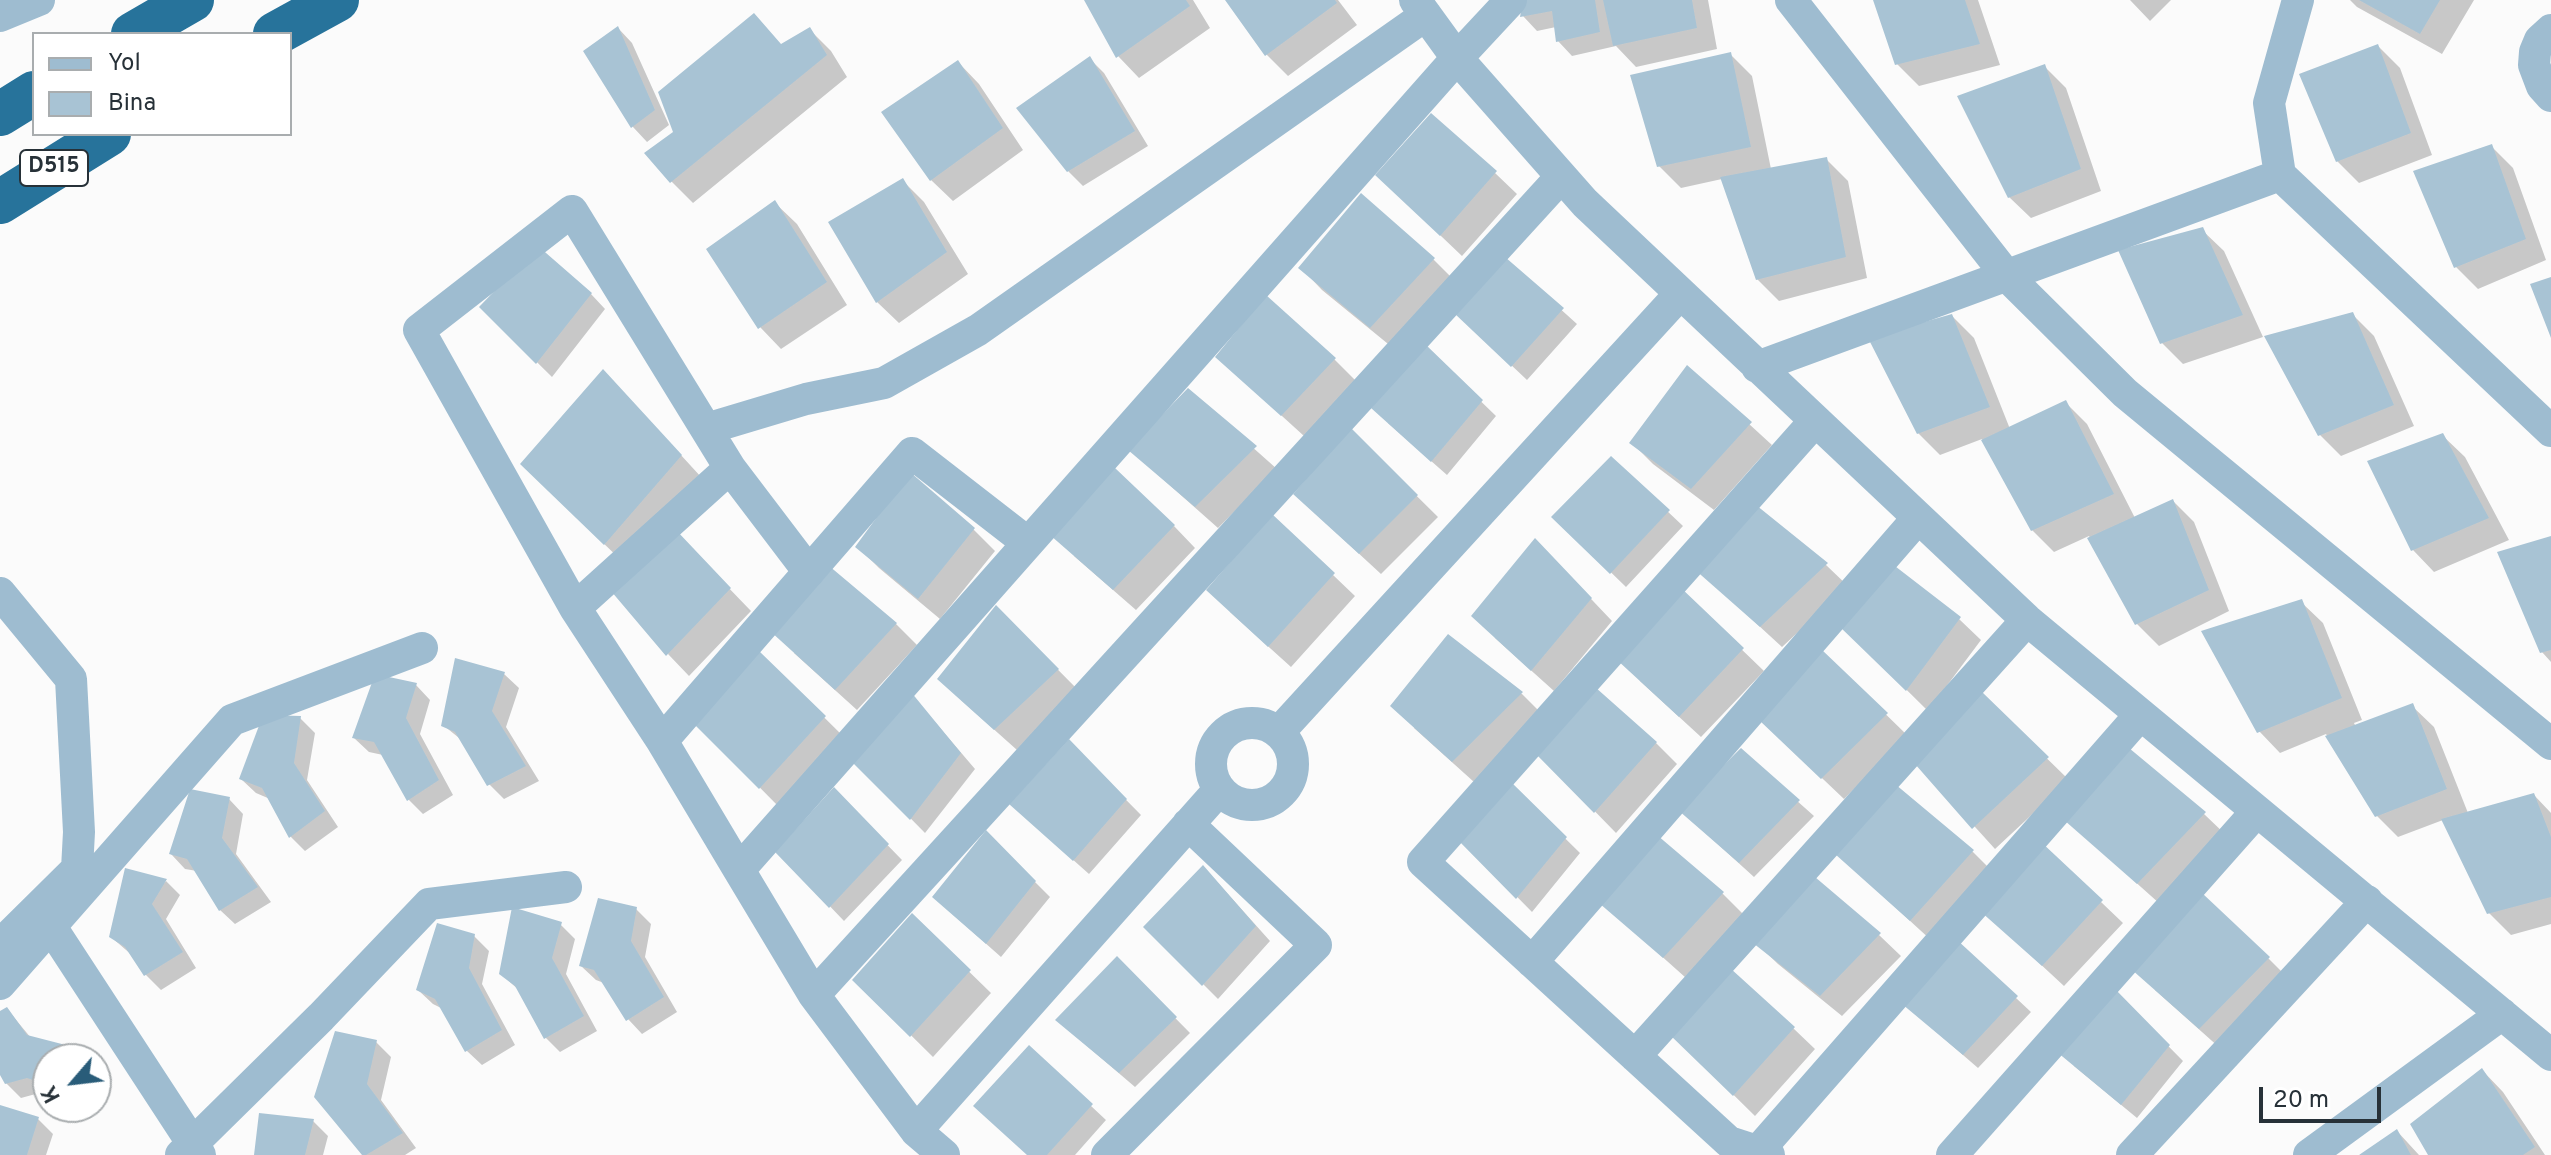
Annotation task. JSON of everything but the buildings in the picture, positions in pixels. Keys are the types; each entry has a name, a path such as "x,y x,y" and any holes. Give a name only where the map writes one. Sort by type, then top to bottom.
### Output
{"highway":[{"path":"279,32 337,0"},
{"path":"0,114 32,94"},
{"name":"D515","path":"0,202 106,136"}],"street":[{"path":"0,16 39,0"},
{"path":"739,870 1511,0"},
{"path":"1791,0 2007,276 2125,393 2551,744"},
{"path":"2298,0 2269,103 2280,175 2551,431"},
{"path":"706,429 806,399 884,383 978,330 1420,7 1457,58 1585,203 2027,620 2551,1055"},
{"path":"2551,30 2540,40 2534,65 2542,86 2551,96"},
{"path":"1757,367 2280,175"},
{"path":"814,995 1561,177"},
{"path":"809,572 730,468 572,211 419,330 575,608 662,741 814,995 916,1131 944,1155"},
{"path":"1279,732 1680,294"},
{"path":"1815,421 1423,862 1729,1142 1764,1153 2140,715"},
{"path":"662,741 912,453 1028,543"},
{"path":"575,608 730,468"},
{"path":"1532,962 1918,518"},
{"path":"0,593 71,679 79,832 77,869 0,984"},
{"path":"1635,1056 2027,620"},
{"path":"0,945 45,917 232,720 422,648"},
{"path":"1255,722 1279,732 1288,743 1293,757 1289,783 1280,795 1256,806 1242,805 1229,799 1219,790 1210,764 1212,751 1219,739 1229,729 1255,722"},
{"path":"916,1131 1219,790"},
{"path":"1952,1155 2257,811"},
{"path":"1107,1155 1316,945 1188,824"},
{"path":"45,917 191,1151 429,904 566,887"},
{"path":"2132,1155 2367,901"},
{"path":"2309,1155 2502,1014"}]}
